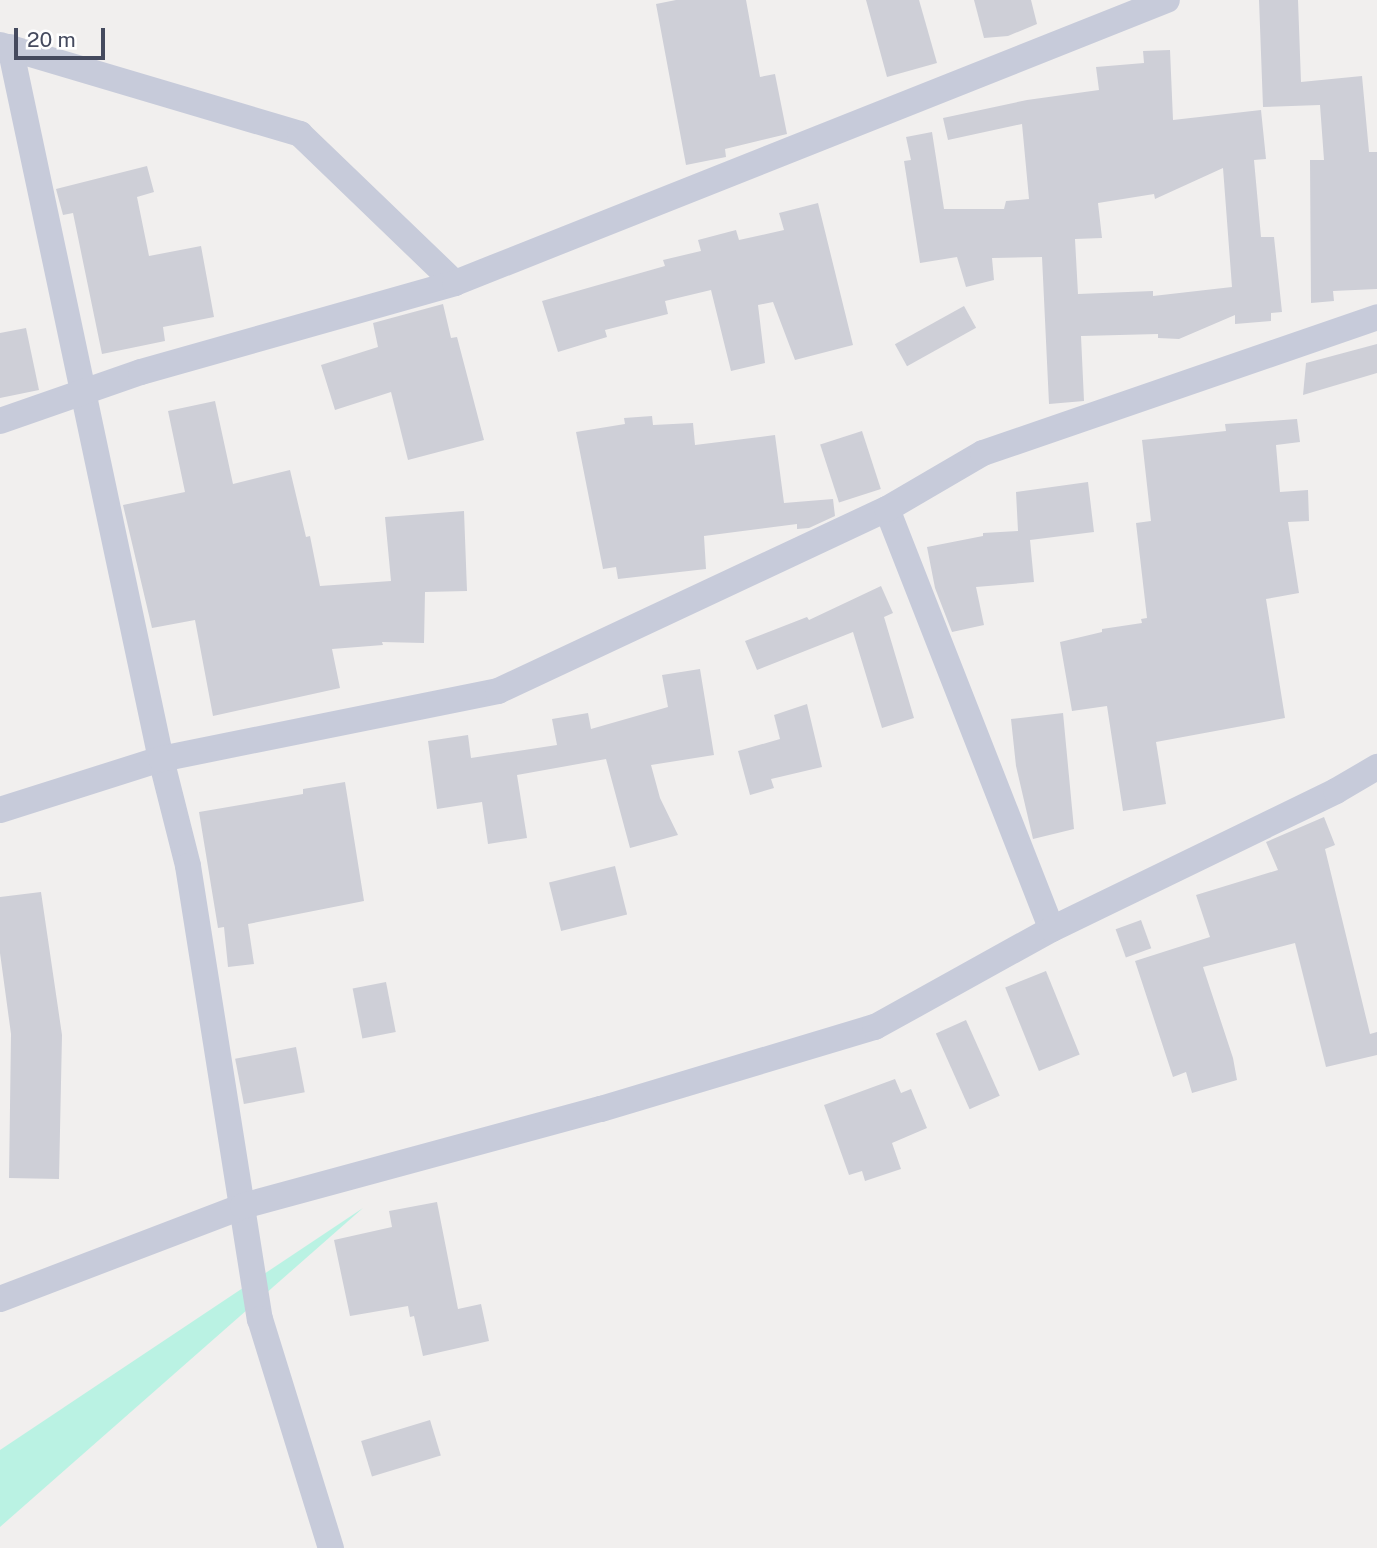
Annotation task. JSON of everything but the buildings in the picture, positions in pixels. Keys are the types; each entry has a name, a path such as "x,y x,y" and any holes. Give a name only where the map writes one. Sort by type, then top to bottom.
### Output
{"street":[{"path":"0,421 141,372 455,283 1167,0"},
{"path":"331,1548 260,1319 188,866 5,46 300,134 455,283"},
{"path":"0,810 162,759 498,691 887,509 983,453 1377,317"},
{"path":"887,509 1052,929"},
{"path":"0,1299 243,1206 601,1109 876,1027 1052,929 1324,797 1377,767"}],"green space":[{"path":"363,1208 0,1527 0,1450"}]}
